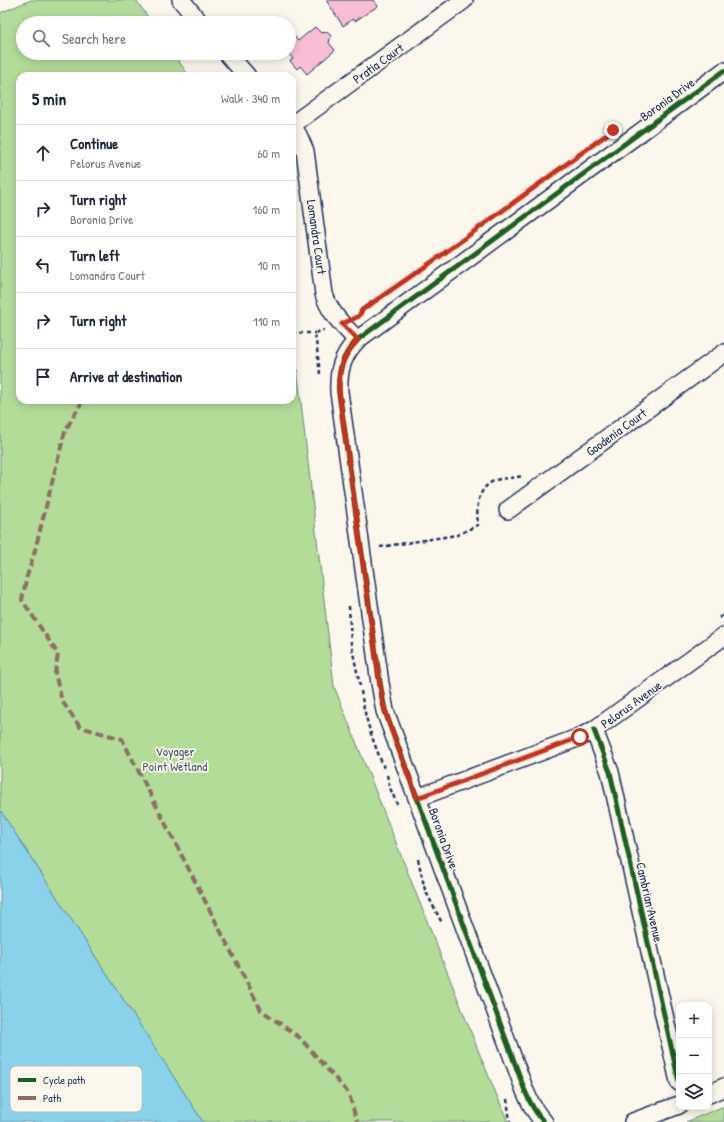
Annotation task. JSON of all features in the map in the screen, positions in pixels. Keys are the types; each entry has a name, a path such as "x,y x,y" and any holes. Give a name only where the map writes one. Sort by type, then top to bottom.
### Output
{"street":[{"path":"181,0 194,16"},
{"name":"Pratia Court","path":"296,123 464,0"},
{"path":"233,60 244,72"},
{"name":"Boronia Drive","path":"544,1122 531,1105 525,1091 390,726 382,700 338,378 341,364 348,351 358,340 724,72"},
{"name":"Lomandra Court","path":"296,132 304,151 324,294 332,313 358,340"},
{"name":"Goodenia Court","path":"508,510 724,353"},
{"name":"Pelorus Avenue","path":"417,798 580,737 594,730 724,636"},
{"name":"Cambrian Avenue","path":"594,730 610,772 677,1074"},
{"path":"712,1093 724,1088"},
{"path":"633,1122 676,1106"}],"path":[{"path":"296,333 315,333 342,324 359,316 362,310 385,294"},
{"path":"315,333 321,381"},
{"path":"361,547 378,548 401,543 416,542 457,535 474,528 478,525 477,508 482,491 488,485 500,479 525,475"},
{"path":"349,603 351,643 365,715 387,775 390,788 399,808"},
{"path":"715,621 724,614"},
{"path":"417,855 426,890 442,924"},
{"path":"506,1094 510,1122"}],"green space":[{"name":"Voyager Point Wetland","path":"31,0 136,0 147,16 16,16 16,60 178,60 186,72 16,72 16,404 296,404 296,359 334,686 508,1122 203,1122 0,810 0,13"},
{"path":"724,1106 724,1122 686,1122"}],"water":[{"path":"0,810 203,1122 0,1122"}],"building":[{"path":"326,0 373,0 378,6 355,21 353,19 343,26"},
{"path":"315,27 321,33 327,32 331,36 329,43 335,50 307,74 300,66 297,69 290,61 296,60 296,39 298,41"}],"marked path":[{"path":"81,404 65,431 22,600 58,654 55,673 62,701 80,727 122,739 261,1010 300,1038 349,1094 357,1122"}],"cycle path":[{"path":"544,1122 533,1108 525,1091 385,711 339,392 340,370 344,358 357,340 724,71"},
{"path":"594,730 610,772 677,1074"}],"route":[{"path":"580,737 417,798 390,726 382,700 338,378 341,364 348,351 358,340 342,324 359,316 362,310 439,257 613,130"}]}
